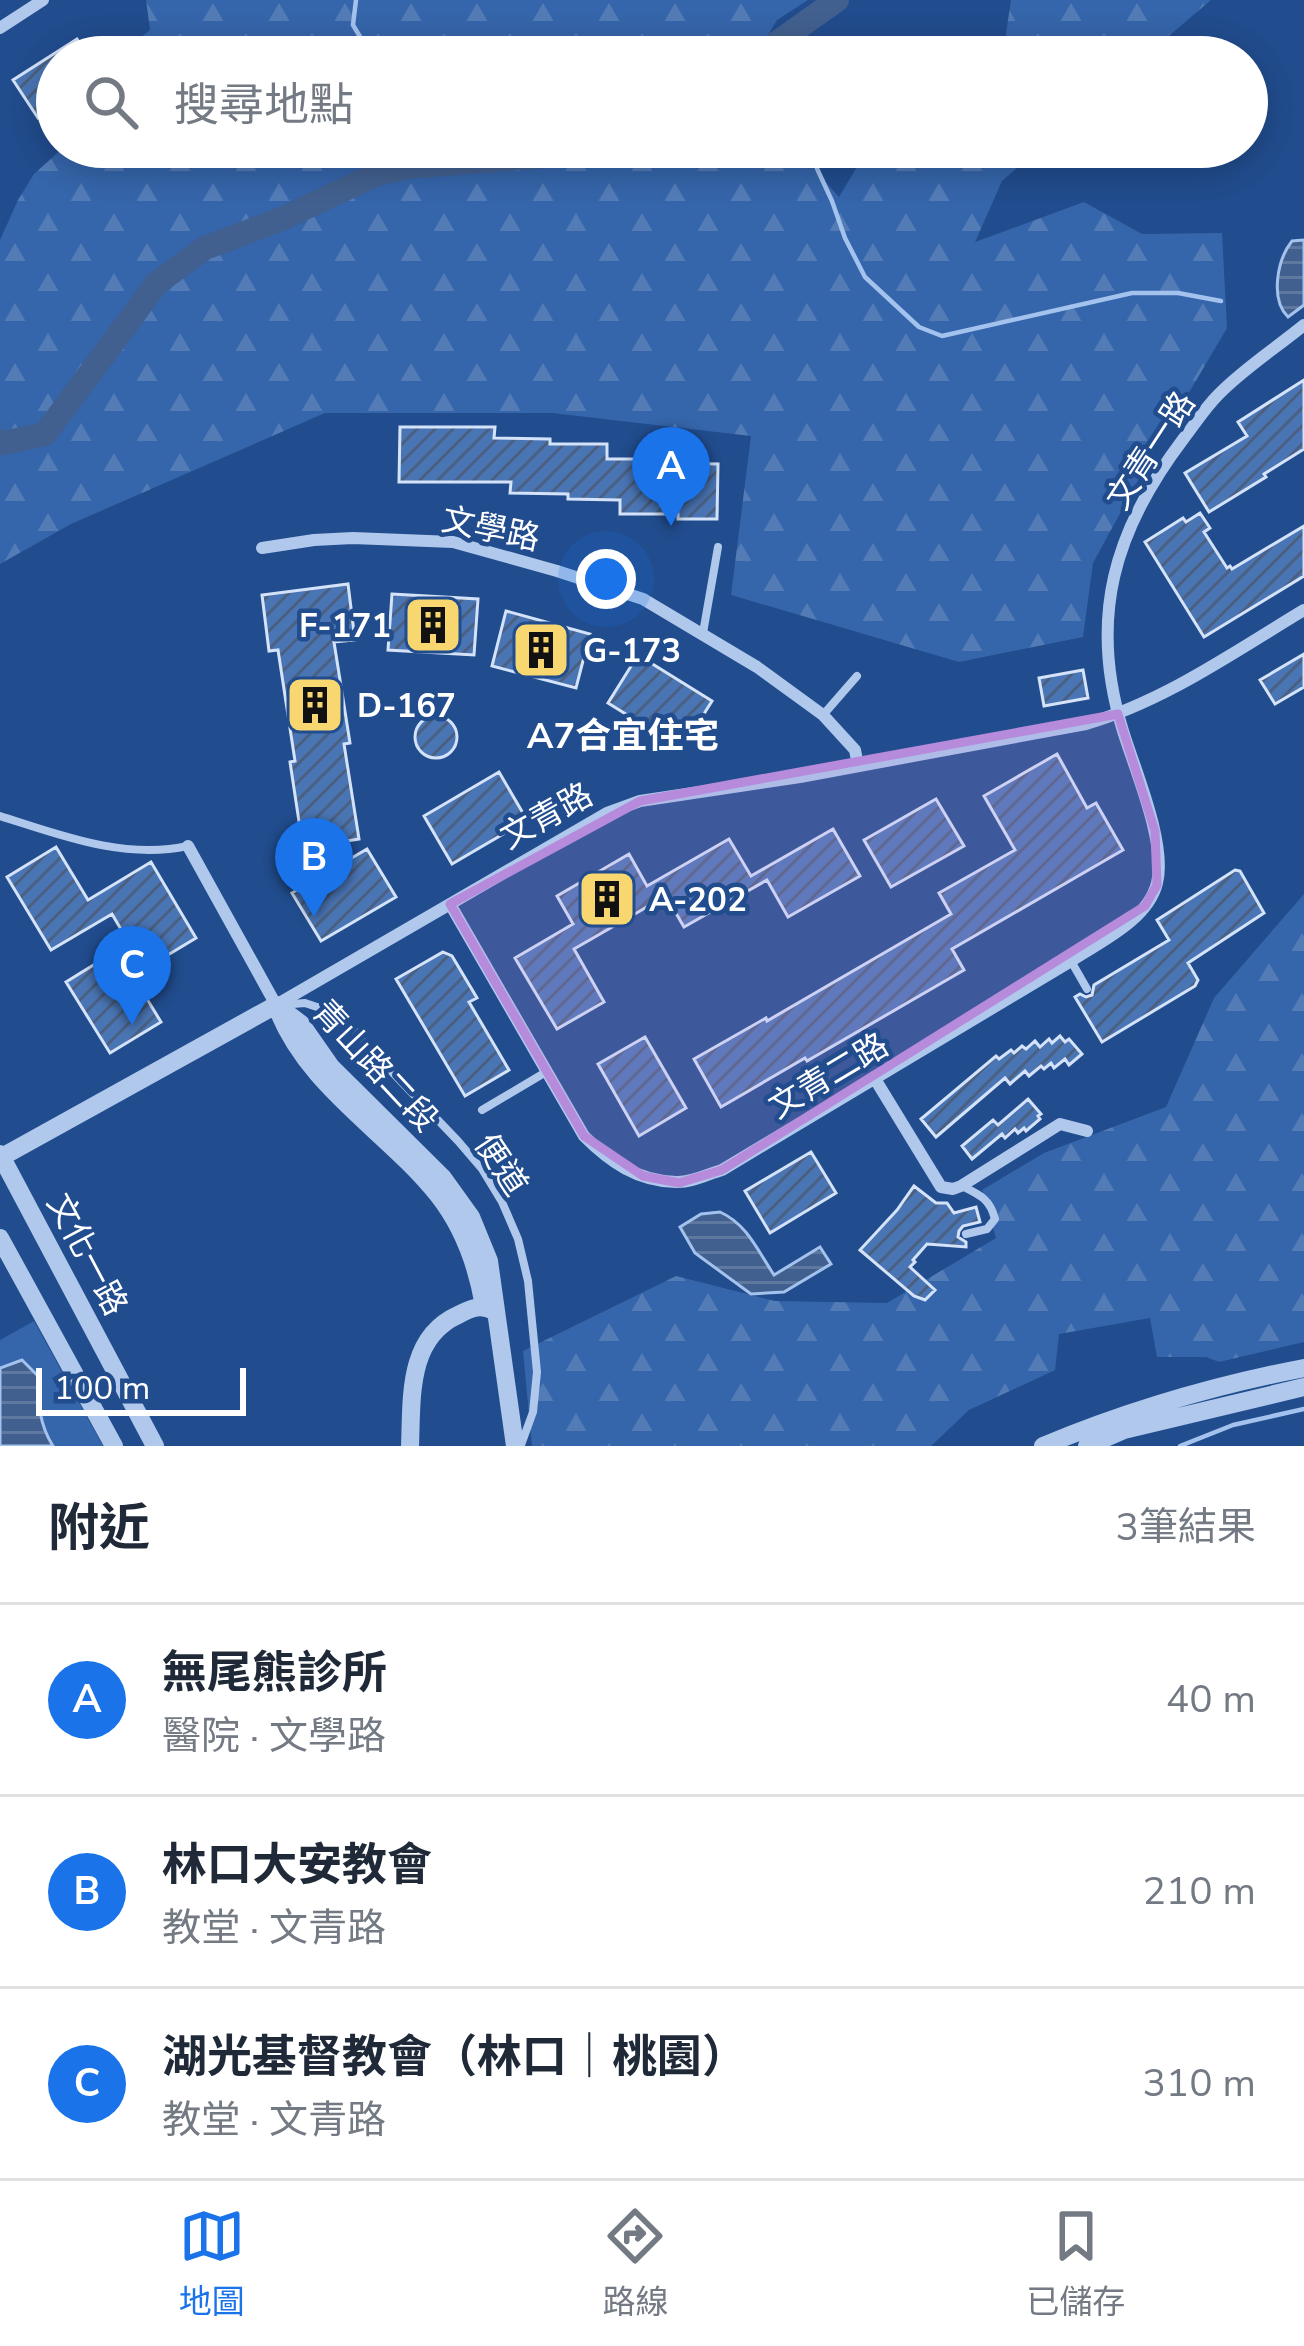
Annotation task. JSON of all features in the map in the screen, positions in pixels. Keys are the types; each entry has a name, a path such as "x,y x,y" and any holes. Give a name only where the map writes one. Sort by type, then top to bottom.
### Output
{"street":[{"path":"0,28 43,0"},
{"name":"文青一路","path":"1118,714 1107,636 1113,571 1145,495 1218,394 1304,325"},
{"name":"文學路","path":"262,548 353,538 453,542 643,599 757,667 824,715 855,750 859,765"},
{"name":"文青路","path":"1,1156 276,1005 607,813 640,802 1086,724 1118,714 1214,665 1304,610"},
{"name":"文青二路","path":"450,904 584,1136 609,1161 643,1176 680,1183 722,1170 1071,962 1127,924 1144,906 1157,885 1155,831 1118,714"},
{"path":"188,846 276,1005"},
{"name":"青山路二段","path":"276,1005 301,1024 332,1067 457,1196 482,1240 489,1261 489,1312 504,1446"},
{"path":"875,1079 941,1187 961,1186 1060,1124 1087,1131"},
{"name":"文化一路","path":"1,1156 155,1446"},
{"name":"文化一路","path":"0,1238 114,1446"},
{"path":"415,1446 415,1370 430,1334 470,1309 489,1312"},
{"name":"青山路二段","path":"489,1312 518,1446"},
{"path":"1043,1446 1124,1414 1304,1368"},
{"path":"1087,1446 1124,1430 1304,1387"}],"lane":[{"path":"703,633 718,547"},
{"path":"824,715 856,676"},
{"path":"0,816 135,851 188,846"},
{"path":"1071,962 1087,989"},
{"name":"便道","path":"276,1005 305,1003 341,1015 458,1141 502,1202 518,1239 528,1281 538,1372 532,1412 518,1446"},
{"path":"482,1110 547,1071"},
{"path":"961,1186 991,1204 994,1219 988,1229 966,1234"}],"highlighted area":[{"path":"1118,714 1155,831 1157,885 1145,906 722,1170 679,1183 643,1176 584,1136 450,904 640,801"}],"green space":[{"path":"146,0 808,0 777,20 767,36 142,36 150,30"},
{"path":"1011,0 1211,0 1169,36 1006,36"},
{"path":"41,168 813,168 839,197 856,168 1017,168 1002,181 975,242 1084,202 1142,234 1222,233 1227,328 1093,563 1083,637 959,662 731,595 751,436 552,413 325,413 71,524 0,564 0,240"},
{"path":"1304,894 1304,1342 1219,1362 1206,1357 1157,1357 1150,1318 1059,1334 1055,1370 969,1410 931,1446 532,1446 523,1351 676,1276 775,1301 887,1303 996,1238 982,1190 1044,1153 1166,1107 1214,998"},
{"path":"34,1321 103,1446 0,1446 0,1340"}],"shaded area":[{"path":"1304,240 1304,305 1288,317 1277,290 1279,269 1292,241"},
{"path":"720,1212 745,1231 774,1275 820,1247 831,1264 784,1292 751,1294 695,1253 680,1227 701,1214"},
{"path":"22,1360 39,1377 40,1413 53,1446 0,1446 0,1368"}],"building":[{"path":"36,65 36,115 13,80"},
{"path":"1304,380 1304,449 1209,512 1185,473 1247,436 1238,422"},
{"path":"400,427 495,427 494,438 607,444 607,459 718,464 717,519 620,514 620,500 510,493 511,482 399,482"},
{"path":"1200,513 1210,528 1204,532 1232,569 1304,526 1304,576 1204,637 1145,542"},
{"path":"348,584 355,640 334,642 359,839 303,848 278,650 269,651 262,595"},
{"name":"F-171","path":"392,594 478,599 474,655 388,650"},
{"name":"G-173","path":"506,611 590,634 576,688 492,666"},
{"path":"1304,654 1304,687 1275,704 1260,680"},
{"path":"638,655 712,701 682,749 608,703"},
{"path":"1083,670 1088,698 1044,706 1039,678"},
{"path":"436,716 451,722 457,737 451,752 436,758 421,752 415,737 421,722"},
{"path":"1057,754 1087,808 1096,803 1123,850 952,949 964,970 721,1107 694,1059 951,914 939,893 1015,850 984,796"},
{"path":"499,772 527,820 452,864 424,816"},
{"path":"936,799 964,846 891,887 864,840"},
{"path":"833,829 860,876 788,917 767,880 684,927 666,896 574,949 604,1002 557,1029 515,958 573,924 557,896 629,854 647,886 729,839 751,876"},
{"path":"56,847 88,900 151,862 196,938 133,976 161,1022 110,1053 66,982 129,943 112,914 51,950 7,877"},
{"path":"367,849 396,897 321,941 292,893"},
{"path":"1235,870 1264,913 1188,963 1198,980 1195,986 1102,1042 1075,997 1092,995 1094,985 1169,940 1157,920"},
{"path":"443,952 452,956 477,998 469,1002 509,1070 465,1096 396,979"},
{"path":"1060,1036 1082,1054 1069,1065 1065,1059 1054,1068 1051,1063 1044,1069 1041,1066 1029,1076 1025,1071 1010,1084 1005,1078 936,1137 921,1119 996,1056 999,1059 1022,1046 1026,1049 1035,1041 1040,1047"},
{"path":"645,1037 686,1108 639,1136 598,1064"},
{"path":"1028,1099 1040,1119 1026,1131 1015,1129 1005,1138 1002,1134 972,1159 962,1146 993,1120 998,1125"},
{"path":"811,1152 836,1193 770,1233 745,1191"},
{"path":"914,1186 936,1203 947,1203 954,1213 976,1207 980,1222 959,1231 966,1247 927,1244 913,1260 910,1267 935,1290 925,1300 860,1250"}],"waterway":[{"path":"356,0 353,25 360,36"},
{"path":"786,36 837,0"},
{"path":"0,441 45,434 157,283 205,248 284,218 377,174 403,168"},
{"path":"817,168 865,277 919,327 942,336 1132,293 1178,293 1221,301"},
{"path":"1180,1446 1233,1425 1304,1409"}],"place":[{"name":"無尾熊診所","path":"671,526"},
{"name":"F-171","path":"433,625"},
{"name":"G-173","path":"541,650"},
{"name":"D-167","path":"315,705"},
{"name":"A-202","path":"607,899"},
{"name":"林口大安教會","path":"314,917"},
{"name":"湖光基督教會（林口｜桃園）","path":"132,1025"}],"district":[{"name":"A7合宜住宅","path":"623,735"}]}
